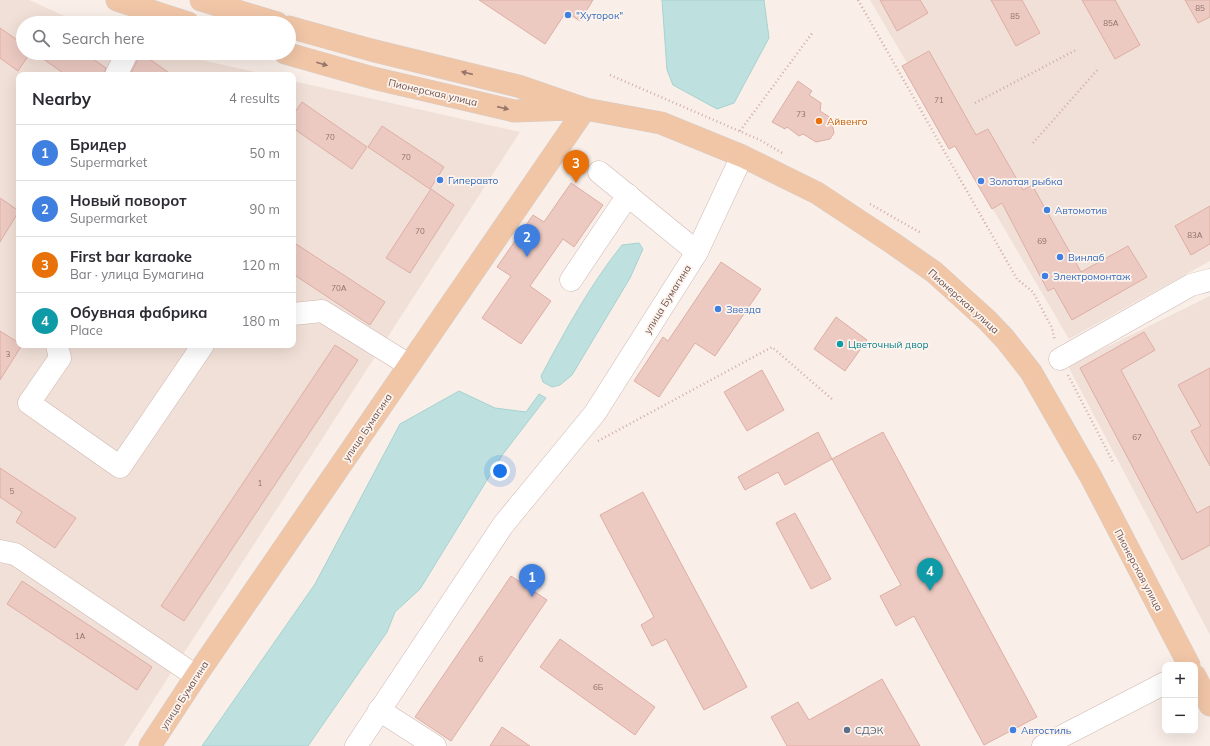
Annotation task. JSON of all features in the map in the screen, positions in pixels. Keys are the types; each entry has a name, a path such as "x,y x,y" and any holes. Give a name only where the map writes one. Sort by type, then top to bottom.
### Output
{"main road":[{"path":"117,0 144,16"},
{"path":"201,0 254,16"},
{"name":"Пионерская улица","path":"296,29 371,50 518,86 585,109 661,124 742,156 817,193 892,242 934,272 987,320 1005,339 1031,372 1056,414 1187,662"},
{"name":"Пионерская улица","path":"296,56 373,78 514,110 585,109"},
{"name":"улица Бумагина","path":"150,746 196,676 585,109"},
{"path":"1198,682 1210,705"}],"street":[{"path":"118,72 124,60"},
{"name":"улица Бумагина","path":"356,746 503,525 595,412 697,252 742,156"},
{"path":"598,172 697,252"},
{"path":"571,280 628,195"},
{"path":"1060,359 1191,285 1210,280"},
{"path":"296,314 322,311 410,365"},
{"path":"58,348 60,358 29,403 120,467 201,348"},
{"path":"0,551 15,554 196,676"},
{"path":"1043,746 1162,685"},
{"path":"379,710 435,746"}],"path":[{"path":"858,0 1017,279 1033,292 1052,328 1060,359 1114,464"},
{"path":"740,131 813,32"},
{"path":"975,103 1076,50"},
{"path":"1033,143 1099,68"},
{"path":"597,442 772,347 833,400"}],"shaded area":[{"path":"0,0 29,0 64,16 16,16 16,60 201,60 255,72 16,72 16,348 296,348 296,82 520,132 124,746 0,746"},
{"path":"870,0 1210,0 1210,261 1069,339"},
{"path":"1210,296 1210,635 1068,366"}],"water":[{"path":"662,0 764,0 769,38 734,103 717,109 673,85 667,70"},
{"path":"639,243 643,249 630,278 572,375 560,385 552,387 543,382 541,376 569,325 610,260 622,245"},
{"path":"459,391 495,408 526,412 539,394 546,398 503,454 420,589 395,612 387,632 308,746 202,746 315,584 400,424"}],"building":[{"path":"479,0 593,0 580,21 566,12 545,44"},
{"path":"880,0 920,0 928,13 897,31"},
{"path":"991,0 1022,0 1040,33 1016,46"},
{"path":"1082,0 1115,0 1140,45 1115,59"},
{"path":"1185,0 1210,0 1210,17 1198,23"},
{"path":"0,28 16,39 16,60 25,60 18,71 0,58"},
{"path":"929,51 976,135 988,129 1023,190 1032,185 1081,272 1128,246 1147,277 1072,320 1054,288 1048,291 1002,203 992,209 955,146 949,149 902,66"},
{"path":"45,60 94,60 106,68 105,72 62,72"},
{"path":"138,60 151,60 168,72 132,72"},
{"path":"798,81 812,91 809,95 821,103 820,111 831,118 834,133 830,139 816,142 803,134 799,136 787,127 785,129 772,122"},
{"path":"302,102 367,147 352,169 296,130 296,111"},
{"path":"382,126 444,167 430,189 368,147"},
{"path":"571,183 603,205 574,247 563,239 530,286 551,301 521,344 482,318 511,276 497,267 533,215 544,222"},
{"path":"431,189 454,205 410,273 386,258"},
{"path":"0,198 16,209 16,216 0,242"},
{"path":"1210,206 1210,244 1191,255 1175,226"},
{"path":"296,244 385,302 370,325 296,276"},
{"name":"Звезда","path":"721,262 761,289 715,356 695,343 659,397 634,381 663,337 668,341"},
{"name":"Цветочный двор","path":"836,317 867,340 845,371 814,349"},
{"path":"0,331 16,341 16,348 20,348 0,380"},
{"path":"1144,332 1155,350 1121,370 1197,513 1210,506 1210,545 1182,560 1080,368"},
{"path":"335,345 358,360 184,621 161,606"},
{"path":"1210,368 1210,466 1191,431 1201,426 1178,385"},
{"path":"762,370 784,410 747,431 724,392"},
{"path":"818,432 832,459 785,485 778,472 745,490 738,477"},
{"path":"883,432 1037,717 984,745 914,616 896,626 880,596 901,585 832,459"},
{"path":"0,468 76,518 55,548 16,522 22,512 0,497"},
{"path":"643,492 747,687 704,710 666,639 652,646 641,625 654,617 600,515"},
{"path":"795,513 831,579 811,589 776,523"},
{"path":"511,576 547,600 451,741 415,717"},
{"path":"22,581 152,667 137,690 7,604"},
{"path":"560,639 655,707 635,735 540,667"},
{"path":"882,679 920,746 787,746 771,717 798,702 809,720"},
{"path":"502,727 530,746 490,746"}],"place":[{"name":"\"Хуторок\"","path":"568,15"},
{"name":"Айвенго","path":"819,121"},
{"name":"Гиперавто","path":"440,180"},
{"name":"Золотая рыбка","path":"981,181"},
{"name":"First bar karaoke","path":"576,183"},
{"name":"Автомотив","path":"1047,210"},
{"name":"Новый поворот","path":"527,257"},
{"name":"Винлаб","path":"1060,257"},
{"name":"Электромонтаж","path":"1045,276"},
{"name":"Звезда","path":"718,309"},
{"name":"Цветочный двор","path":"840,344"},
{"name":"Обувная фабрика","path":"930,591"},
{"name":"Бридер","path":"532,597"},
{"name":"СДЭК","path":"847,730"},
{"name":"Автостиль","path":"1013,730"}]}
